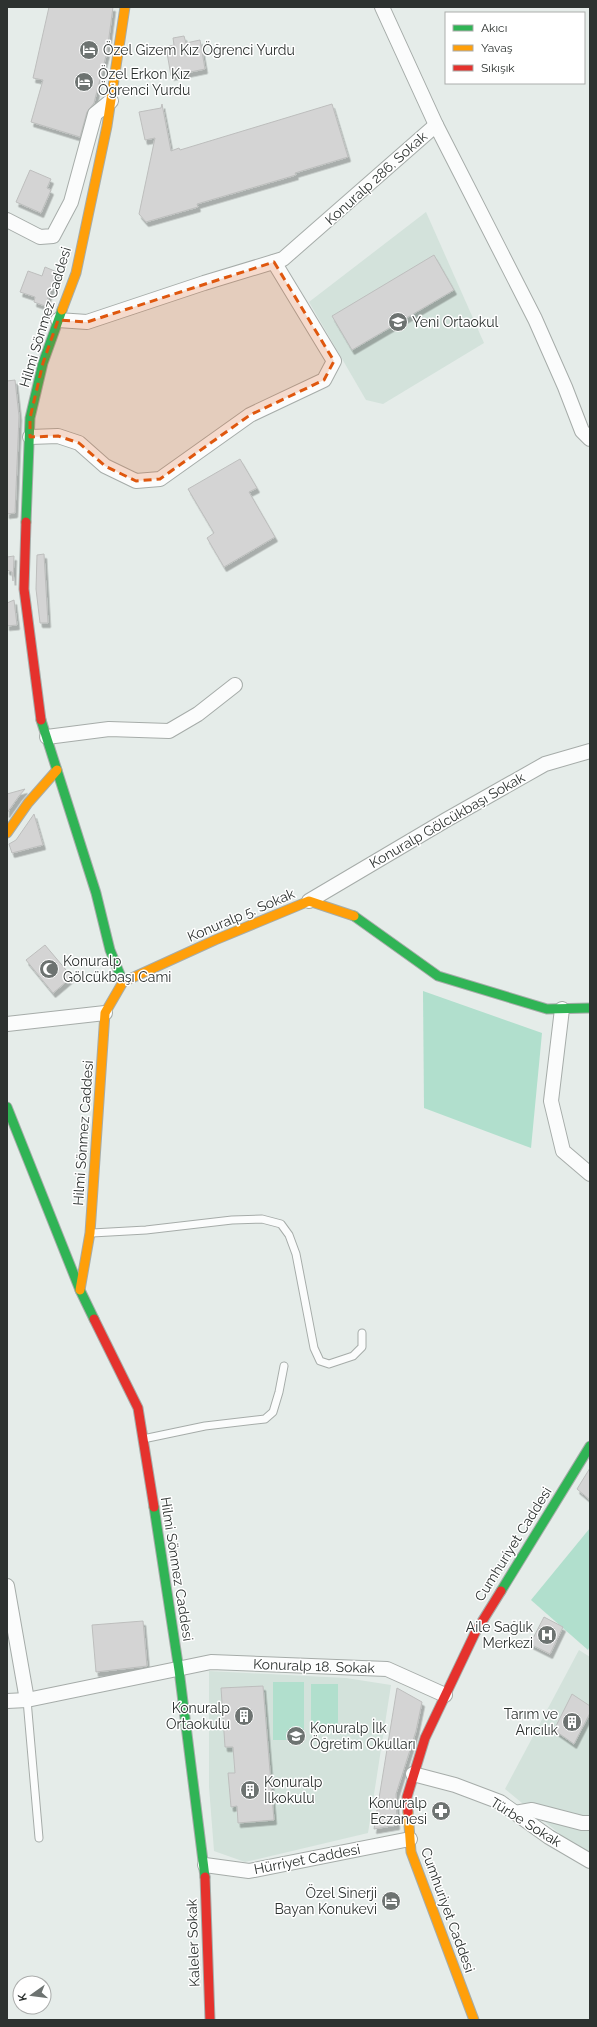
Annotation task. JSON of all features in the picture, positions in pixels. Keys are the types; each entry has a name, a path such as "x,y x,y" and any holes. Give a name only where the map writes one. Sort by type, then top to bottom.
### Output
{"street":[{"name":"Hilmi Sönmez Caddesi","path":"80,1290 90,1233 105,1012 123,982 110,950 96,893 39,713 24,589 30,418 43,363 76,273 110,101 125,7"},
{"path":"382,7 436,124"},
{"path":"7,220 40,237 53,236 71,202 95,114 110,101"},
{"name":"Konuralp 286. Sokak","path":"58,320 87,322 204,283 283,259 436,124 535,319 565,387 582,431 590,439"},
{"path":"30,437 58,436 79,443 105,466 136,481 160,479 250,414 324,380 334,361 274,262"},
{"path":"47,737 108,729 169,731 198,714 235,685"},
{"name":"Konuralp Gölcükbaşı Sokak","path":"309,901 545,764 590,751"},
{"path":"7,833 28,803 57,770"},
{"name":"Konuralp 5. Sokak","path":"123,982 216,940 309,901 350,913 438,976 547,1009 590,1008"},
{"path":"562,1009 550,1100 563,1152 590,1174"},
{"path":"7,1024 105,1012"},
{"name":"Hilmi Sönmez Caddesi","path":"7,1107 54,1221 80,1290 138,1408 179,1670 205,1865"},
{"name":"Cumhuriyet Caddesi","path":"474,2020 411,1852 407,1797 424,1738 475,1633 590,1446"},
{"path":"7,1586 27,1700"},
{"name":"Konuralp 18. Sokak","path":"7,1701 27,1700 179,1670 211,1662 387,1669 445,1696"},
{"name":"Türbe Sokak","path":"414,1774 455,1785 500,1802 549,1837 590,1861"},
{"path":"515,1813 532,1810 590,1824"},
{"name":"Hürriyet Caddesi","path":"205,1865 249,1871 410,1839"},
{"name":"Kaleler Sokak","path":"205,1865 210,2020"}],"lane":[{"path":"90,1233 146,1230 232,1220 262,1219 281,1224 289,1235 296,1254 314,1348 320,1361 329,1364 353,1356 362,1347 362,1333"},
{"path":"143,1440 205,1426 265,1418 273,1412 284,1366"},
{"path":"27,1700 39,1838"}],"highlighted area":[{"path":"274,262 334,361 324,380 250,415 160,479 136,481 105,466 79,443 58,436 30,437 30,418 43,363 58,320 87,322"}],"shaded area":[{"name":"Yeni Ortaokul","path":"426,212 484,343 383,404 366,400 309,302"},
{"path":"579,1650 590,1657 590,1855 572,1844 505,1789"},
{"name":"Konuralp İlk Öğretim Okulları","path":"209,1671 346,1678 391,1685 368,1833 245,1862 214,1851 209,1787"}],"green space":[{"path":"423,991 542,1033 531,1148 424,1108"},
{"path":"590,1528 590,1646 588,1650 531,1600"},
{"path":"273,1682 304,1682 304,1740 273,1740"},
{"path":"311,1684 338,1684 338,1726 311,1726"}],"building":[{"path":"49,7 113,7 107,52 94,103 87,112 80,137 31,122 43,80 33,78"},
{"path":"184,36 186,43 200,40 205,69 171,76 166,47 174,45 173,38"},
{"path":"162,104 171,151 179,148 180,150 332,104 348,157 295,173 296,175 197,204 198,207 146,222 139,214 155,138 145,140 139,112 161,108"},
{"path":"30,170 51,179 47,188 51,190 41,213 16,202"},
{"path":"434,255 454,290 352,350 332,316"},
{"path":"45,267 57,272 45,306 34,302 35,297 20,292 28,271 42,276"},
{"path":"15,380 19,416 15,513 7,514 7,381"},
{"path":"240,459 257,488 249,492 275,537 224,567 207,538 214,533 188,489"},
{"path":"44,554 48,623 40,623 36,589 37,555"},
{"path":"14,556 13,581 12,572 7,570 7,557"},
{"path":"14,600 17,625 7,626 7,603"},
{"path":"25,789 19,796 7,813 7,794"},
{"path":"34,814 43,845 12,853 9,844 16,840"},
{"name":"Konuralp Gölcükbaşı Cami","path":"45,945 72,977 53,993 26,960"},
{"path":"590,1468 590,1500 577,1489"},
{"name":"Aile Sağlık Merkezi","path":"544,1617 563,1627 550,1654 530,1644"},
{"path":"143,1621 147,1666 96,1672 92,1625"},
{"path":"263,1686 274,1820 238,1823 237,1806 231,1807 228,1773 235,1773 233,1747 225,1747 221,1688"},
{"path":"397,1688 422,1702 416,1731 396,1794 397,1825 374,1829"},
{"name":"Tarım ve Arıcılık","path":"572,1694 590,1706 590,1713 574,1744 554,1730"}],"traffic: fast":[{"path":"26,522 30,418 43,363 62,310"},
{"path":"41,720 96,893 110,950 123,982"},
{"path":"354,916 438,976 547,1009 590,1008"},
{"path":"7,1107 80,1290 94,1319"},
{"path":"501,1591 590,1446"},
{"path":"154,1507 179,1670 205,1877"}],"traffic: slow":[{"path":"62,310 76,273 107,126 125,7"},
{"path":"7,833 28,803 57,770"},
{"path":"123,982 215,940 309,901 354,916"},
{"path":"80,1290 90,1233 105,1013 123,982"},
{"path":"408,1812 411,1852 474,2020"}],"traffic: jam":[{"path":"26,522 24,589 41,720"},
{"path":"94,1319 138,1408 154,1507"},
{"path":"408,1812 407,1797 425,1738 475,1633 501,1591"},
{"path":"205,1877 210,2020"}],"place":[{"name":"Özel Gizem Kız Öğrenci Yurdu","path":"89,50"},
{"name":"Özel Erkon Kız Öğrenci Yurdu","path":"84,82"},
{"name":"Yeni Ortaokul","path":"398,322"},
{"name":"Konuralp Gölcükbaşı Cami","path":"49,969"},
{"name":"Aile Sağlık Merkezi","path":"547,1635"},
{"name":"Konuralp Ortaokulu","path":"244,1716"},
{"name":"Tarım ve Arıcılık","path":"572,1722"},
{"name":"Konuralp İlk Öğretim Okulları","path":"296,1736"},
{"name":"Konuralp İlkokulu","path":"250,1790"},
{"name":"Konuralp Eczanesi","path":"441,1811"},
{"name":"Özel Sinerji Bayan Konukevi","path":"391,1901"}]}
